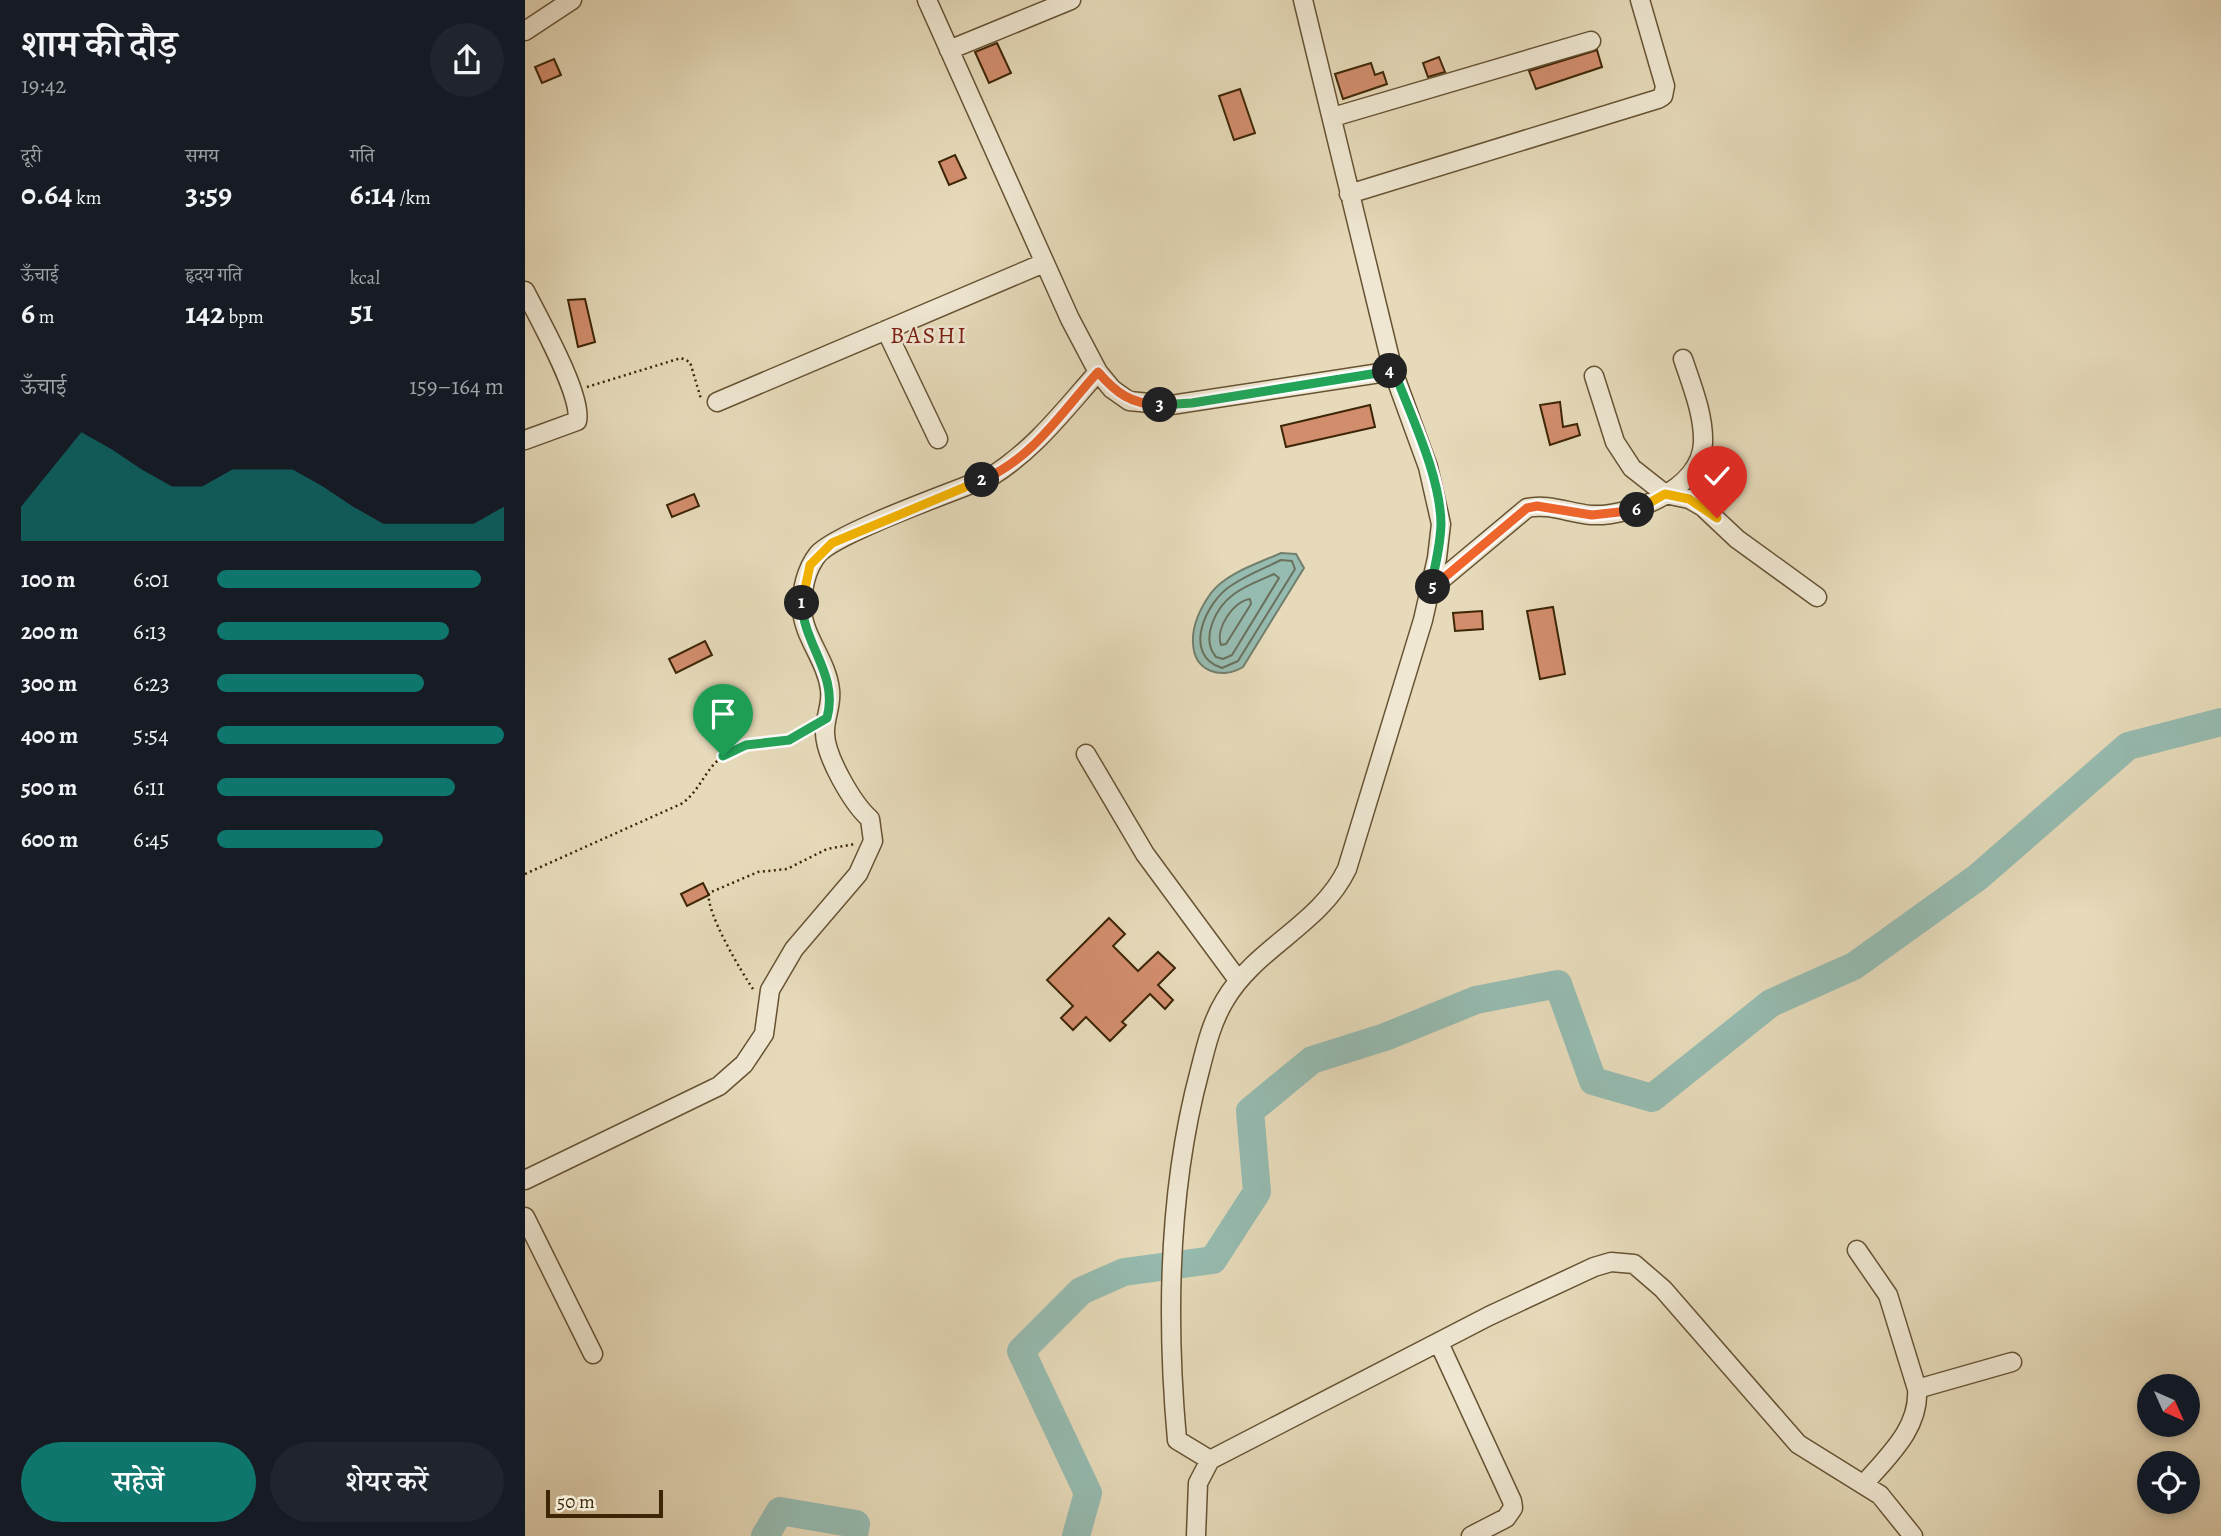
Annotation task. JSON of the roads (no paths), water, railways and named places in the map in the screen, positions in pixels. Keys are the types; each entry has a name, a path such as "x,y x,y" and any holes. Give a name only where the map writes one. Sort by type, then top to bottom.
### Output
{"street":[{"path":"525,31 572,0"},
{"path":"927,0 1044,263 1098,372 1112,389 1129,401 1171,405 1394,371"},
{"path":"949,50 1071,0"},
{"path":"1210,1460 1177,1440 1172,1388 1175,1216 1180,1159 1195,1086 1215,1019 1238,980 1325,903 1339,886 1401,695 1430,589 1441,524 1437,496 1394,371 1303,0"},
{"path":"1349,194 1663,96 1665,86 1640,0"},
{"path":"1333,117 1591,41"},
{"path":"717,402 1044,263"},
{"path":"525,290 572,390 579,412 577,421 525,440"},
{"path":"886,330 937,439"},
{"path":"1430,589 1527,508 1537,506 1592,515 1634,511 1665,494 1697,465 1703,442 1697,404 1683,359"},
{"path":"525,1180 614,1138 689,1097 719,1086 744,1064 764,1034 770,990 795,949 858,874 873,841 870,819 855,806 827,747 830,687 802,612 805,579 819,553 832,543 992,476 1015,462 1045,435 1098,372"},
{"path":"1594,376 1622,456 1643,478 1665,494 1689,499 1703,507 1747,546 1817,597"},
{"path":"1086,754 1145,854 1238,980"},
{"path":"525,1217 593,1354"},
{"path":"1857,1250 1888,1295 1917,1389 1918,1404 1914,1420 1864,1484"},
{"path":"1196,1536 1199,1483 1210,1460 1439,1343 1594,1267 1611,1262 1634,1264 1663,1289 1798,1444 1812,1456 1864,1484 1891,1506 1913,1536"},
{"path":"1439,1343 1512,1501 1513,1508 1506,1518 1471,1536"},
{"path":"1917,1389 2011,1362"}],"water":[{"path":"1281,553 1296,554 1304,568 1243,667 1218,673 1204,667 1195,653 1193,637 1198,617 1211,593 1234,574"}],"waterway":[{"path":"1076,1536 1088,1493 1021,1351 1081,1291 1124,1272 1213,1260 1257,1192 1250,1111 1312,1060 1385,1037 1476,1000 1558,984 1593,1081 1652,1098 1771,1003 1854,966 1978,877 2128,746 2221,722"},
{"path":"765,1536 780,1511 856,1524 854,1536"}],"district":[{"name":"BASHI","path":"929,335"}]}
